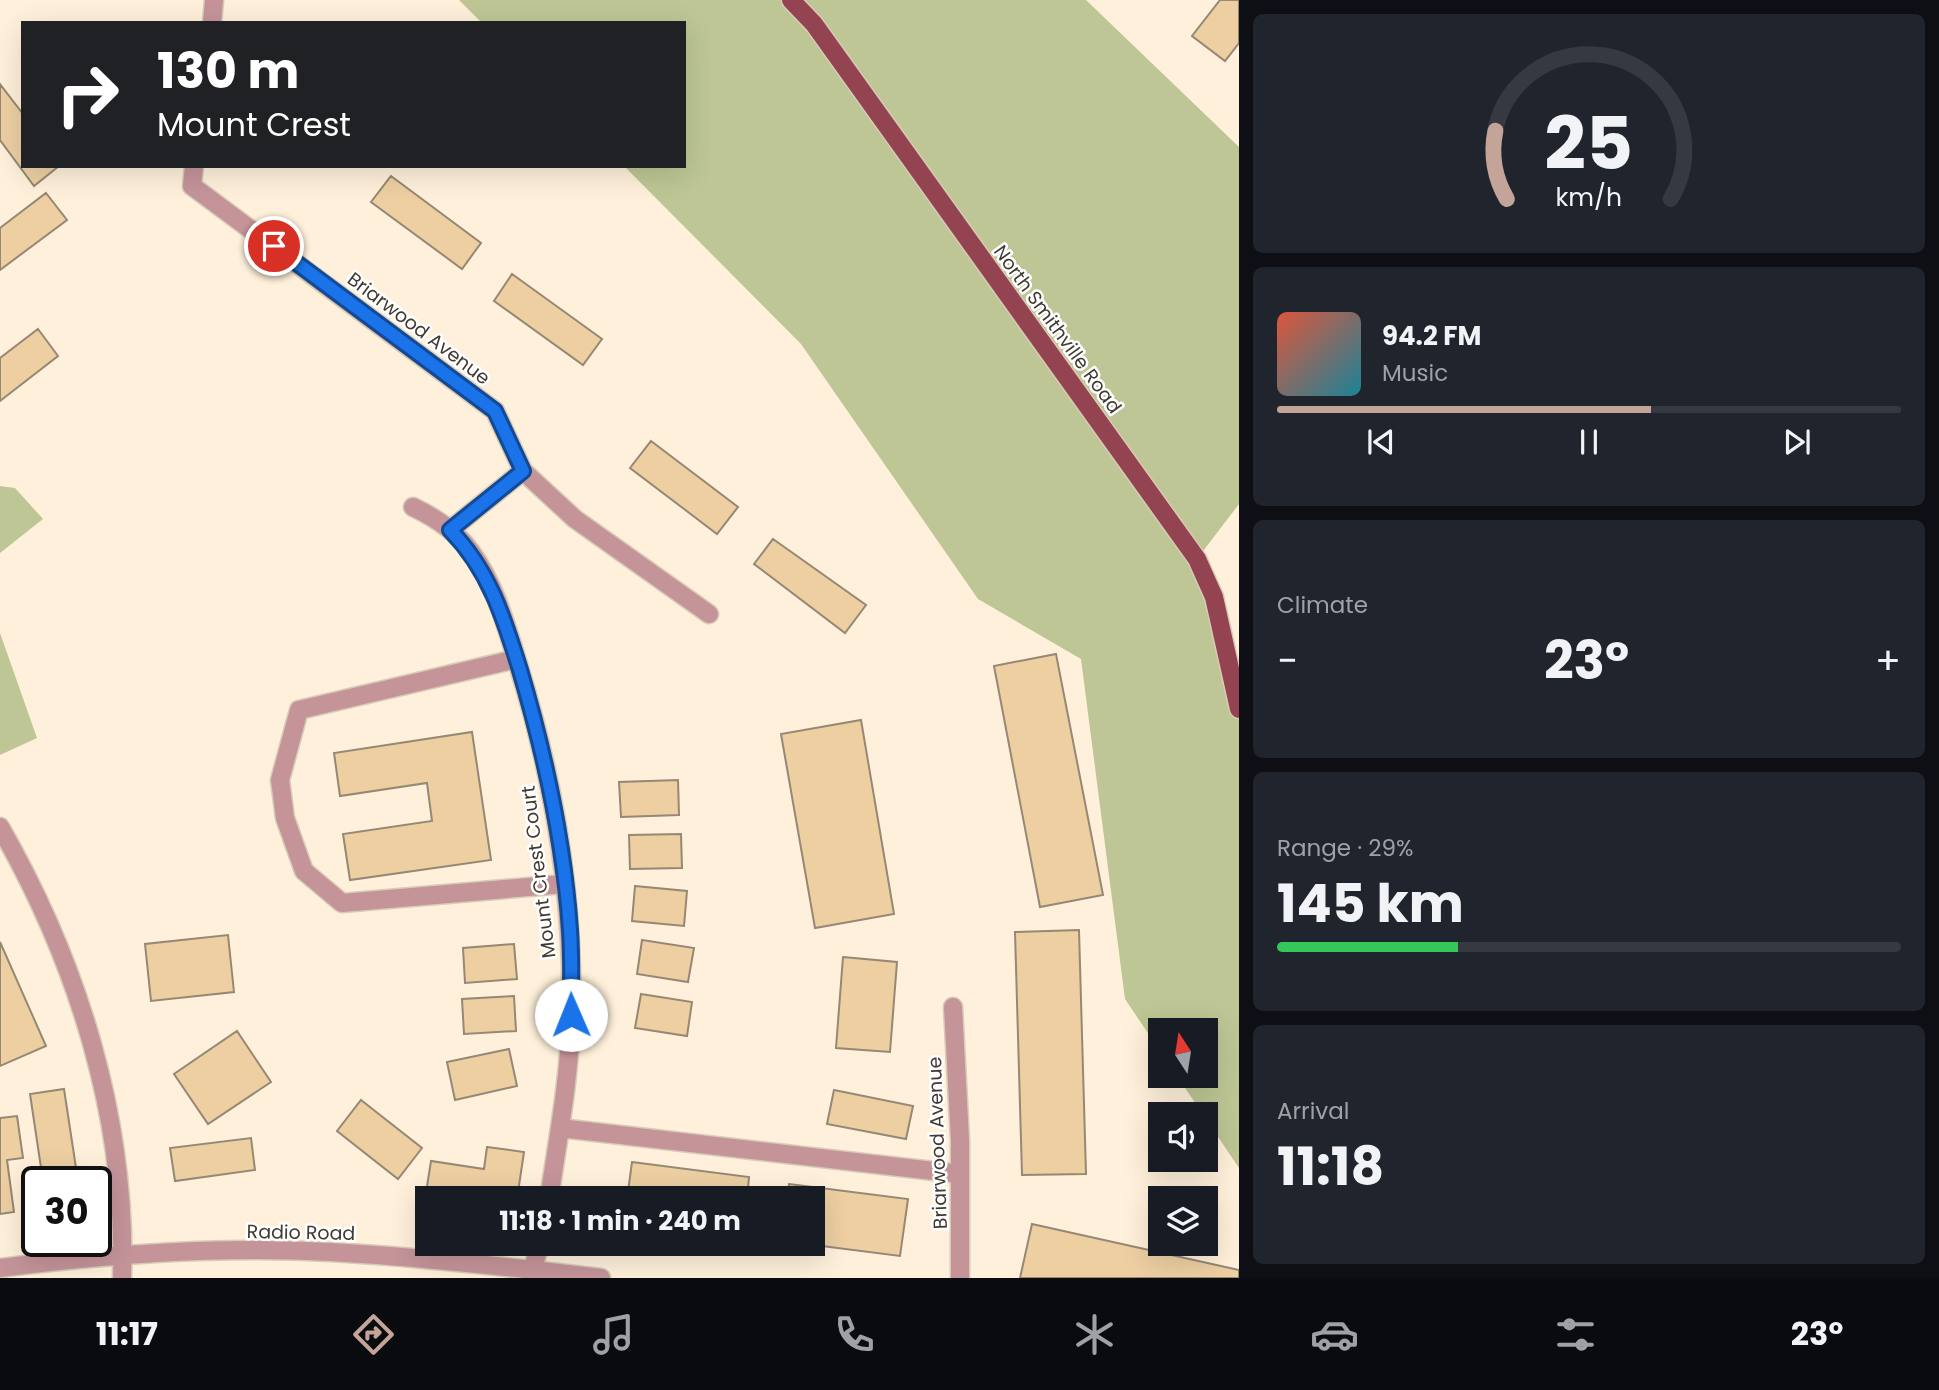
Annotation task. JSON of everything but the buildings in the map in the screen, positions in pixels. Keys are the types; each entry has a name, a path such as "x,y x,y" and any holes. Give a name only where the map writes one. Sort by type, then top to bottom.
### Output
{"main road":[{"name":"North Smithville Road","path":"790,0 814,24 1197,559 1214,597 1239,709"}],"street":[{"path":"212,21 214,0"},
{"name":"Briarwood Avenue","path":"194,168 192,186 495,411 523,471 575,519 709,614"},
{"path":"450,530 523,471"},
{"name":"Mount Crest Court","path":"412,507 450,530 470,550 484,572 499,605 537,726 554,807 570,931 570,1023 560,1128 551,1186"},
{"path":"516,659 299,710 280,780 285,818 304,871 342,903 564,884"},
{"path":"0,827 55,934 85,1019 111,1127 120,1184 122,1278"},
{"name":"Briarwood Avenue","path":"953,1007 960,1174 960,1278"},
{"path":"560,1128 960,1174"},
{"name":"Radio Road","path":"0,1268 123,1255 193,1251 328,1252 531,1274 601,1278"},
{"path":"531,1274 536,1256"}],"green space":[{"path":"459,0 1086,0 1239,147 1239,504 1197,559 1239,713 1239,1168 1218,1137 1218,1102 1195,1102 1185,1088 1218,1088 1218,1018 1148,1018 1148,1033 1125,999 1081,659 978,599 801,344 626,168 686,168 686,21 480,21"},
{"path":"0,486 15,488 43,519 0,553"},
{"path":"0,633 37,738 0,755"}],"route":[{"path":"274,246 495,411 523,471 450,530 470,550 484,572 499,605 537,726 554,807 570,931 571,1015"}]}
